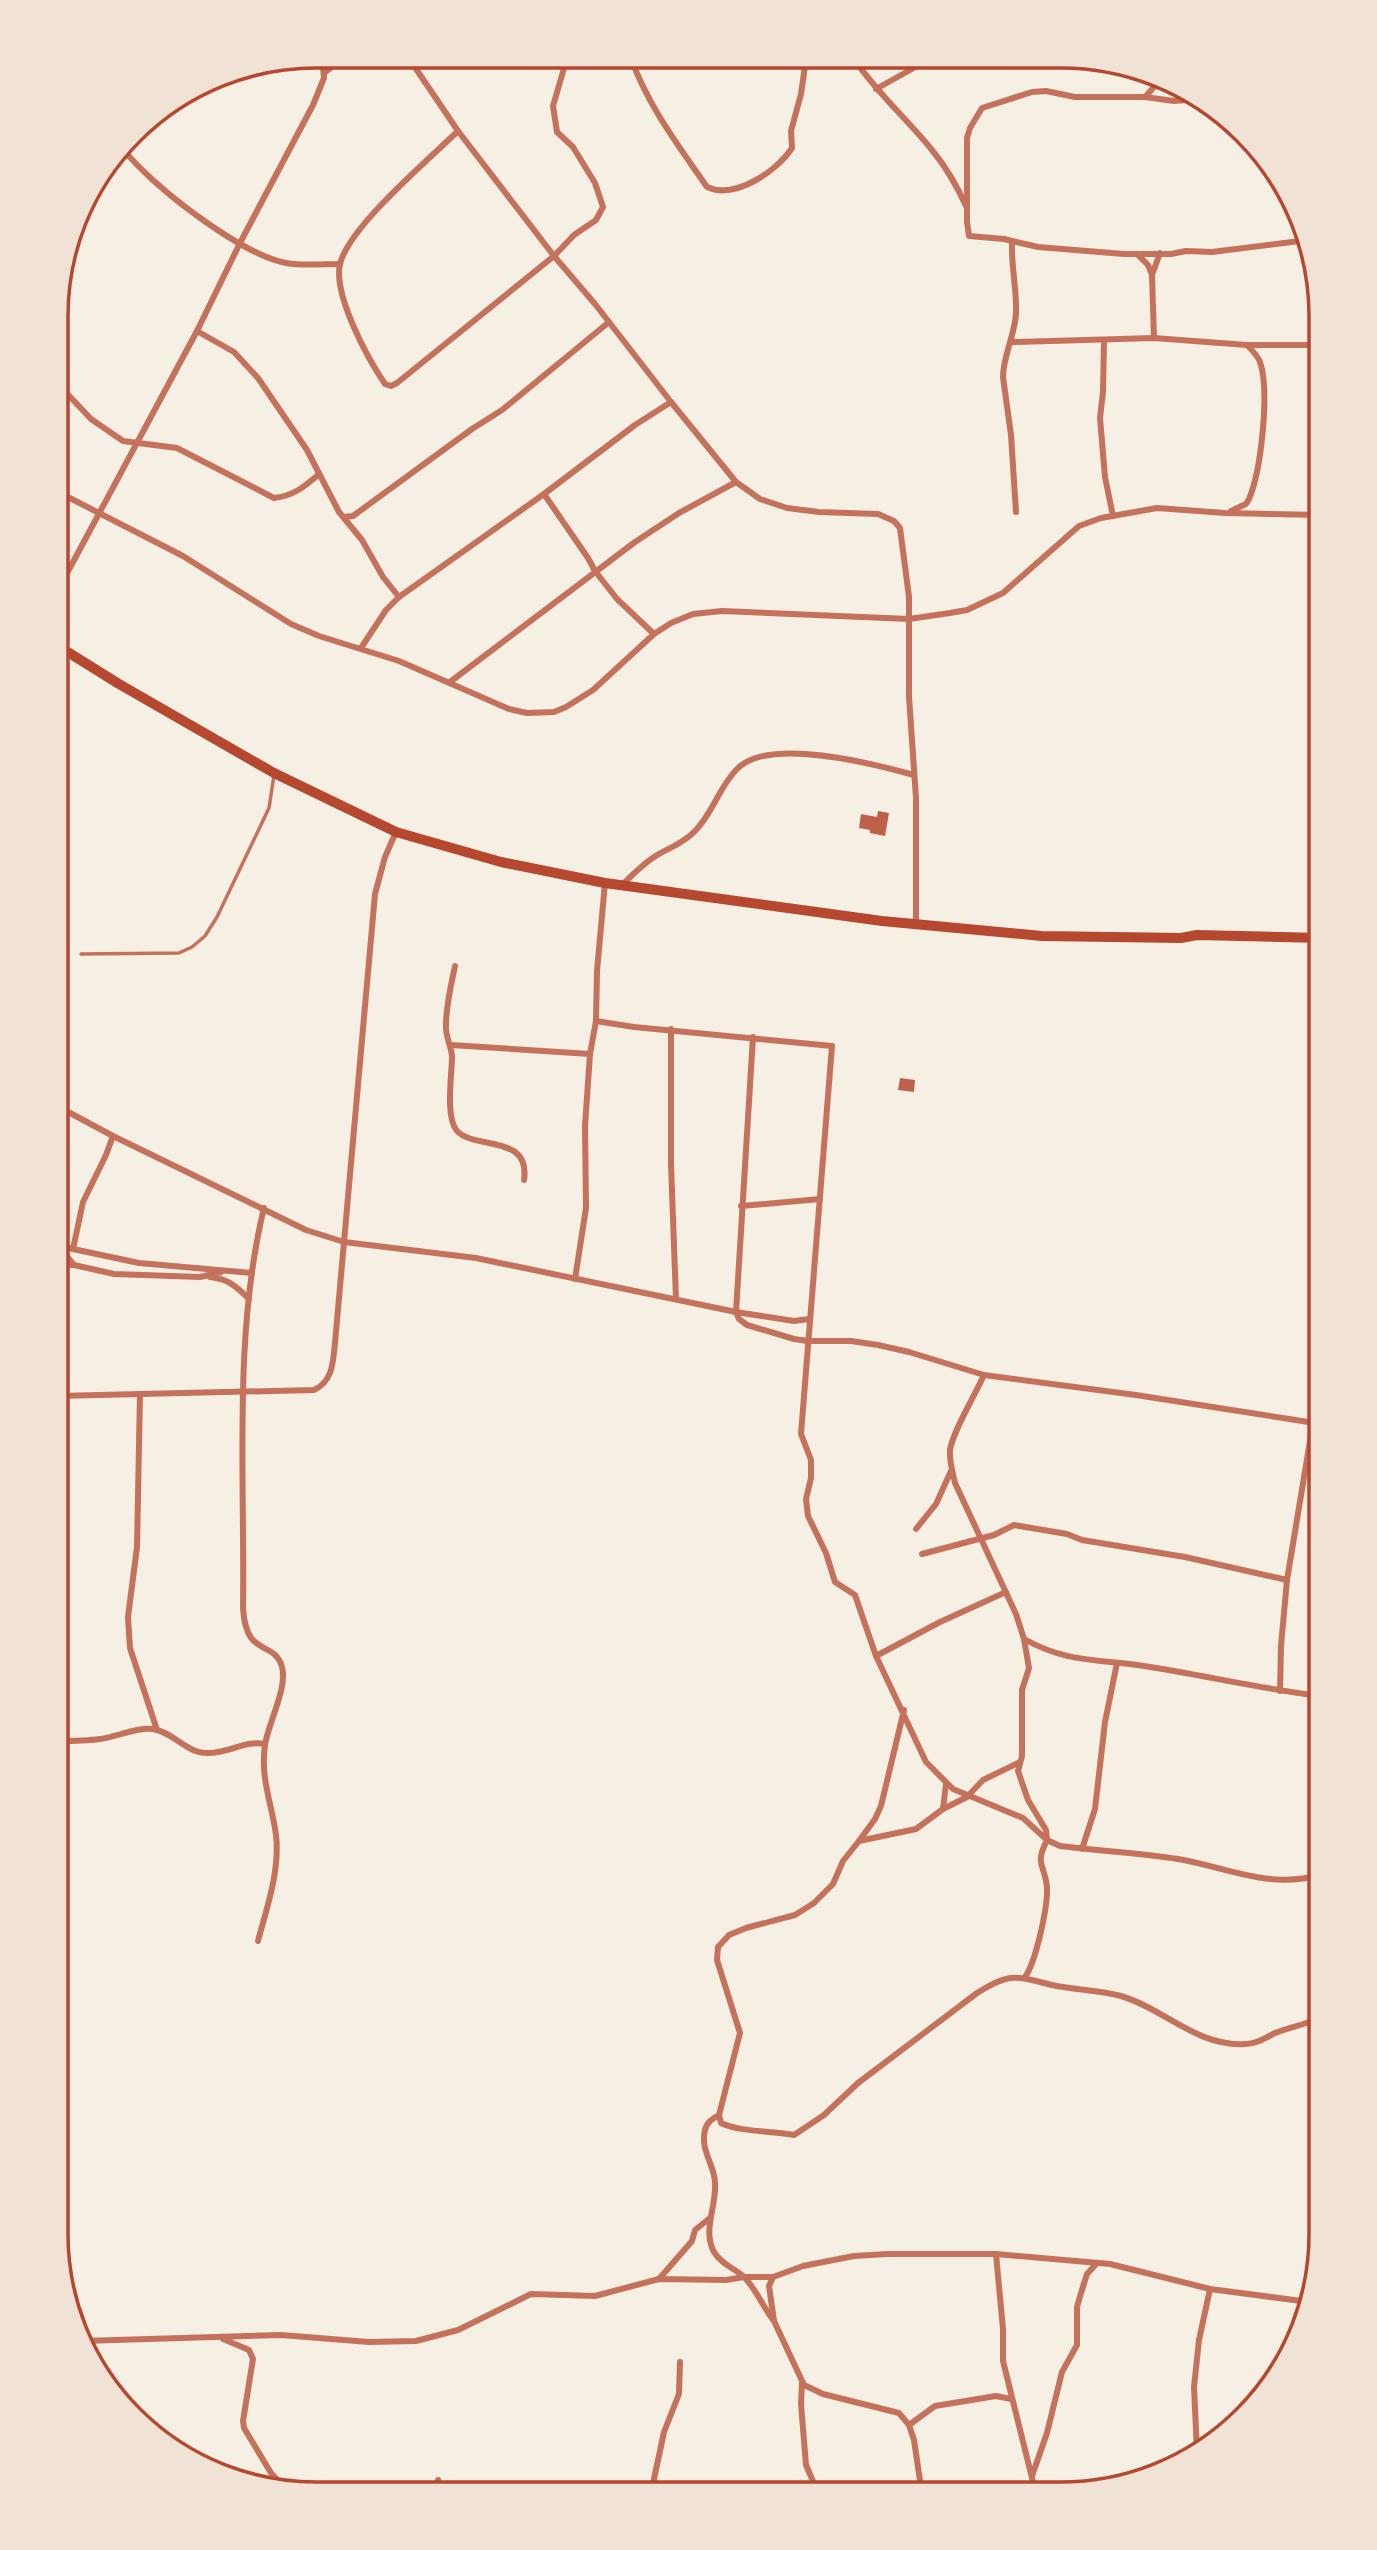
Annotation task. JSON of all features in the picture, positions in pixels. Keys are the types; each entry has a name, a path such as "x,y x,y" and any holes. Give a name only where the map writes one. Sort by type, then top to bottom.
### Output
{"main road":[{"path":"68,652 274,773 396,832 501,863 621,886 882,921 1041,936 1309,938"}],"street":[{"path":"635,69 646,96 673,140 707,187 716,191 741,189 786,157 792,148 790,131 801,94 805,68"},
{"path":"861,68 932,150 955,183 967,207"},
{"path":"877,89 914,68"},
{"path":"68,571 197,331 313,105 321,89 324,69"},
{"path":"325,72 329,69"},
{"path":"416,69 458,131 554,256 736,482 760,499 788,508 878,514 894,521 900,528 909,597 909,697 914,775 916,923"},
{"path":"458,131 369,218 340,264 344,303 375,370 385,384 391,386 554,256 574,235 596,220 603,207 595,183 573,147 556,132 553,106 564,69"},
{"path":"1145,96 1154,86"},
{"path":"1183,100 1145,96 1060,96 1046,91 1032,92 982,108 967,138 969,236 1004,239 1052,249 1137,253 1212,252 1297,241"},
{"path":"128,155 162,188 240,243 283,262 340,264"},
{"path":"1012,242 1016,306 1012,342 1003,368 1003,377 1011,435 1016,512"},
{"path":"1137,253 1148,265 1152,275 1154,338"},
{"path":"1152,275 1160,253"},
{"path":"344,516 353,516 502,410 609,322"},
{"path":"197,331 234,352 245,362 307,450 339,512 362,540 383,577 400,597"},
{"path":"1012,342 1154,338 1247,345 1309,345"},
{"path":"1104,341 1100,418 1105,477 1113,516"},
{"path":"1225,513 1246,504 1261,458 1264,381 1260,361 1247,345"},
{"path":"68,396 107,432 123,441 177,448 274,498 286,497 301,490 318,475"},
{"path":"361,648 386,610 400,597 635,425 671,402"},
{"path":"450,682 595,571 679,513 736,482"},
{"path":"544,494 595,571 617,599 654,634"},
{"path":"68,497 183,556 290,624 450,682 509,709 527,713 554,712 593,690 654,634 693,614 722,611 909,619 967,610 1003,593 1079,526 1113,516 1157,508 1309,515"},
{"path":"621,886 653,858 696,831 730,776 754,757 802,753 914,775"},
{"path":"68,1396 244,1393 314,1390 324,1385 331,1370 335,1343 375,894 385,857 396,832"},
{"path":"575,1279 586,1208 585,1126 590,1054 596,1021 597,971 605,883"},
{"path":"454,966 445,1027 451,1045 451,1108 456,1129 460,1133 500,1144 515,1153 524,1167 524,1180"},
{"path":"596,1021 832,1046 801,1434 811,1460 811,1478 806,1499 808,1516 826,1553 835,1582 855,1595 876,1656 904,1710 926,1762 946,1784 967,1797 1023,1818 1047,1840 1060,1846 1180,1860 1274,1881 1309,1878"},
{"path":"671,1029 671,1164 676,1298"},
{"path":"753,1037 736,1312 739,1319 747,1325 808,1341 851,1341 878,1345 984,1375 1136,1395 1309,1422"},
{"path":"451,1045 590,1054"},
{"path":"68,1112 306,1230 344,1242 475,1258 736,1312 794,1321 810,1319"},
{"path":"73,1249 83,1202 113,1136"},
{"path":"741,1206 820,1199"},
{"path":"258,1941 274,1880 276,1860 273,1818 264,1786 265,1744 283,1670 276,1656 251,1640 244,1623 244,1393 249,1299 256,1238 264,1208"},
{"path":"68,1247 139,1263 252,1273"},
{"path":"68,1258 74,1265"},
{"path":"68,1265 114,1275 208,1276 225,1279 249,1299"},
{"path":"208,1276 223,1271"},
{"path":"984,1375 950,1450 954,1483 1006,1592 1024,1639 1029,1668 1022,1690 1020,1777 1028,1800 1046,1830 1047,1840 1040,1853 1047,1895 1034,1959 1025,1977"},
{"path":"140,1394 137,1547 128,1617 130,1648 158,1730"},
{"path":"1280,1691 1287,1580 1309,1447"},
{"path":"916,1529 936,1504 952,1469"},
{"path":"922,1554 994,1535 1014,1525 1040,1528 1082,1540 1185,1557 1287,1580"},
{"path":"876,1656 940,1622 1006,1592"},
{"path":"1024,1639 1055,1654 1080,1660 1144,1666 1309,1695"},
{"path":"1082,1849 1095,1809 1103,1735 1117,1663"},
{"path":"904,1710 881,1806 875,1819 843,1861 833,1884 814,1903 795,1915 746,1927 729,1935 718,1947 717,1960 721,1978 740,2033 719,2115 719,2120 725,2125 794,2135 824,2115 858,2083 977,1993 992,1983 1014,1976 1123,1997 1191,2033 1226,2043 1259,2042 1276,2032 1309,2024"},
{"path":"68,1741 98,1740 150,1729 158,1730 194,1751 205,1754 252,1742 265,1744"},
{"path":"859,1841 916,1829 943,1809 967,1797 983,1780 1020,1762"},
{"path":"943,1809 946,1784"},
{"path":"1034,1959 1036,1975 1042,1981"},
{"path":"719,2115 709,2121 704,2142 704,2150 716,2183 710,2218 710,2241 715,2253 744,2277 774,2321 803,2382 823,2394 899,2413 909,2425 918,2455 921,2482"},
{"path":"659,2279 692,2241 695,2230 710,2218"},
{"path":"996,2254 1003,2361 1032,2482"},
{"path":"93,2341 281,2335 369,2342 416,2341 458,2330 531,2294 595,2296 659,2279 726,2280 773,2277 803,2266 854,2256 996,2254 1110,2264 1210,2289 1298,2302"},
{"path":"1031,2478 1047,2434 1062,2372 1077,2345 1077,2307 1081,2292 1087,2274 1097,2263"},
{"path":"773,2277 769,2286 774,2321"},
{"path":"1196,2441 1194,2387 1199,2340 1210,2289"},
{"path":"221,2339 249,2350 253,2359 244,2428 276,2479"},
{"path":"653,2482 664,2432 679,2394 680,2362"},
{"path":"803,2382 801,2404 806,2465 813,2482"},
{"path":"909,2425 935,2406 996,2396 1012,2399"}],"lane":[{"path":"81,954 179,953 205,936 217,917 269,808 274,773"}],"path":[{"path":"68,1270 74,1265"}],"building":[{"path":"878,811 889,813 885,836 859,828 861,814 877,817"},
{"path":"900,1078 915,1080 914,1092 898,1090"}]}
